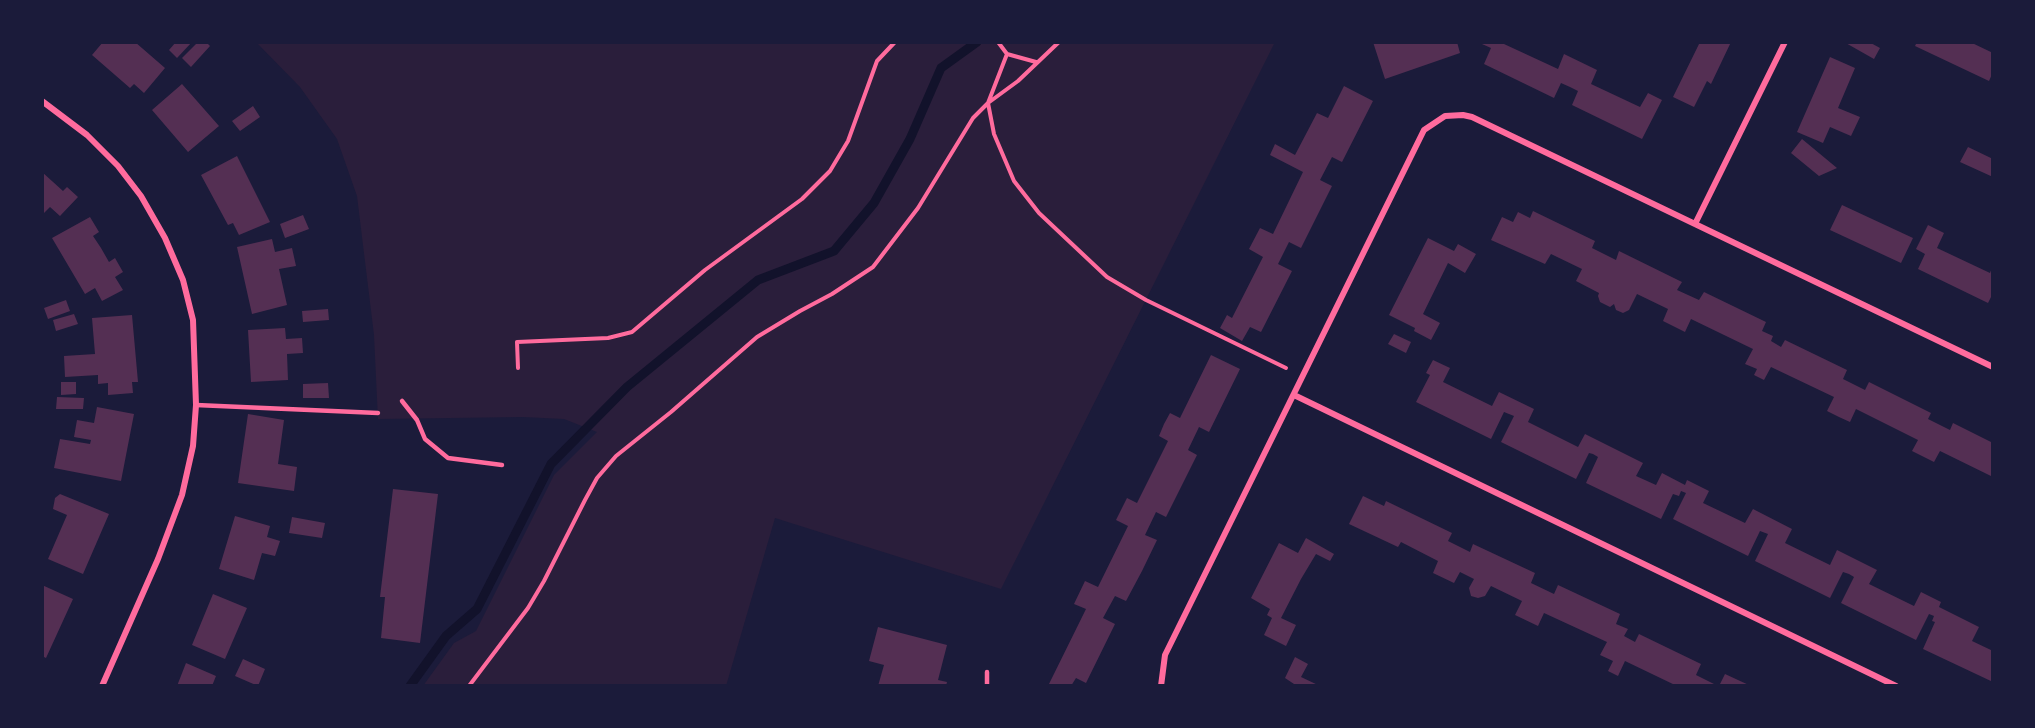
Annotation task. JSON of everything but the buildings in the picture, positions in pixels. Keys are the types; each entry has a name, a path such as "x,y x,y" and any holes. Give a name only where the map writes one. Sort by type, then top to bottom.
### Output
{"street":[{"path":"1695,224 1785,42"},
{"path":"42,100 87,135 118,166 141,196 165,238 183,280 193,320 196,405 193,446 182,495 158,559 102,686"},
{"path":"1161,686 1165,655 1424,129 1445,116 1472,117 1993,367"},
{"path":"1294,395 1896,686"}],"lane":[{"path":"402,401 417,420 426,439 448,458 502,465"},
{"path":"196,405 378,412"},
{"path":"987,672 987,686"}],"path":[{"path":"518,368 518,342 608,338 632,332 705,270 802,199 830,171 848,141 876,61 895,42"},
{"path":"469,686 528,608 597,478 616,456 671,412 756,337 832,294 873,267 918,208 973,118 988,103 1018,81 1059,42"},
{"path":"999,43 1007,54 1036,62"},
{"path":"1007,54 988,103 994,134 1014,181 1039,213 1107,277 1146,300 1303,377"}],"shaded area":[{"path":"256,42 1275,42 1001,589 775,518 726,686 423,686 454,643 476,631 554,475 597,432 564,419 523,417 378,419 374,335 357,196 337,139 300,87"}],"waterway":[{"path":"410,686 446,636 477,609 551,464 627,387 758,280 834,251 874,203 910,139 941,68 977,42"}]}
